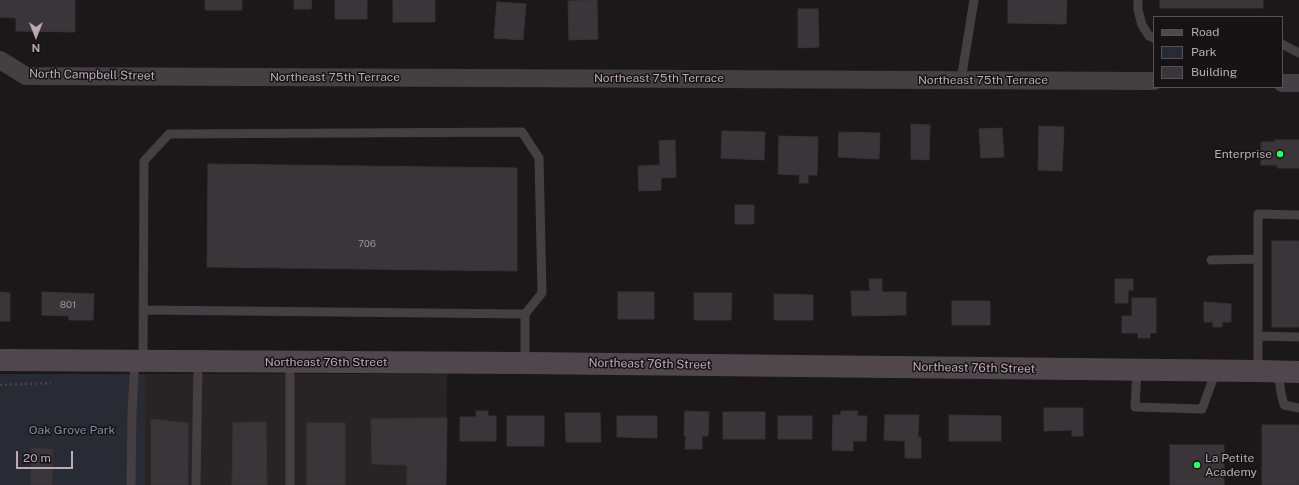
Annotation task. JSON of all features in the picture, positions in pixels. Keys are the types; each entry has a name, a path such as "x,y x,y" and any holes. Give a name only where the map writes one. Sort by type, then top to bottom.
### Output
{"street":[{"name":"North Campbell Street","path":"0,60 26,76 164,76"},
{"name":"Northeast 75th Terrace","path":"164,76 1153,81"},
{"path":"1283,83 1299,83"},
{"name":"Northeast 76th Street","path":"0,360 525,363 1299,372"}],"lane":[{"path":"961,80 974,0"},
{"path":"1138,0 1138,10 1142,25 1150,36 1153,38"},
{"path":"1283,45 1299,53"},
{"path":"131,485 132,412 139,360 143,310 144,161 169,134 522,132 539,158 542,285 542,293 525,314 525,363"},
{"path":"1299,215 1258,214 1258,336 1268,371 1281,393 1284,405 1299,408"},
{"path":"1211,260 1258,260"},
{"path":"143,310 525,314"},
{"path":"1258,336 1299,337"},
{"path":"196,485 198,361"},
{"path":"290,361 290,485"},
{"path":"1137,370 1135,407 1202,409 1216,371"}],"shaded area":[{"path":"145,374 447,374 446,485 145,485"}],"green space":[{"name":"Oak Grove Park","path":"0,374 145,374 145,485 0,485"}],"building":[{"path":"0,0 75,0 75,32 16,31 16,18 0,17"},
{"path":"205,0 242,0 242,10 205,10"},
{"path":"294,0 312,0 311,9 294,9"},
{"path":"335,0 367,0 367,19 335,19"},
{"path":"393,0 435,0 435,22 393,22"},
{"path":"597,0 598,39 569,40 568,1"},
{"path":"1008,0 1067,0 1066,24 1008,23"},
{"path":"1160,0 1263,0 1263,8 1160,8"},
{"path":"497,2 526,4 523,40 494,38"},
{"path":"798,9 818,9 819,47 798,48"},
{"path":"911,124 930,125 929,160 911,159"},
{"path":"1039,126 1064,127 1062,171 1038,170"},
{"path":"1002,128 1004,157 981,158 979,129"},
{"path":"722,131 765,132 764,160 721,158"},
{"path":"839,132 880,133 879,159 838,157"},
{"path":"779,136 818,137 817,175 808,175 808,183 799,183 800,175 778,174"},
{"path":"675,140 676,177 661,178 661,190 639,191 638,166 660,165 659,141"},
{"name":"Enterprise","path":"1275,140 1299,140 1299,168 1277,168 1277,165 1261,165 1261,142 1275,142"},
{"path":"208,164 517,168 517,271 207,267"},
{"path":"735,205 754,205 754,224 735,224"},
{"path":"1272,241 1299,241 1299,327 1272,327"},
{"path":"869,279 882,279 882,292 906,292 906,315 852,316 851,291 870,291"},
{"path":"1115,279 1133,279 1133,290 1128,290 1128,303 1115,303"},
{"path":"0,292 10,293 10,321 0,321"},
{"path":"42,292 94,294 93,320 69,320 69,316 42,315"},
{"path":"618,292 654,292 654,319 618,319"},
{"path":"694,293 732,293 731,320 694,320"},
{"path":"774,294 813,295 813,320 774,320"},
{"path":"1132,298 1156,298 1156,333 1150,333 1150,338 1138,338 1138,333 1122,333 1122,316 1132,316"},
{"path":"952,301 990,301 990,325 952,325"},
{"path":"1204,302 1231,304 1231,322 1222,322 1222,327 1213,327 1213,322 1204,322"},
{"path":"1044,408 1083,408 1083,436 1072,436 1072,430 1044,431"},
{"path":"476,411 488,411 488,416 496,416 496,441 460,441 460,417 476,417"},
{"path":"685,411 709,412 708,436 702,436 702,449 685,449"},
{"path":"841,411 858,411 857,416 867,416 866,441 853,441 853,451 832,450 833,415 841,415"},
{"path":"723,412 765,412 765,439 723,439"},
{"path":"565,413 600,413 601,442 566,442"},
{"path":"885,415 919,415 918,437 921,437 921,458 905,458 905,441 884,440"},
{"path":"949,415 1001,416 1001,441 949,441"},
{"path":"507,416 544,416 544,446 507,446"},
{"path":"617,416 657,416 657,438 617,437"},
{"path":"778,416 812,416 812,439 778,439"},
{"path":"447,418 446,485 407,485 407,465 372,464 371,419"},
{"path":"151,419 188,423 188,485 151,485"},
{"path":"266,422 267,485 232,485 233,423"},
{"path":"307,423 345,423 345,485 307,485"},
{"path":"1262,425 1299,425 1299,485 1262,485"},
{"name":"La Petite Academy","path":"1170,445 1224,445 1224,485 1170,485"},
{"path":"31,448 53,449 52,485 31,485"}],"place":[{"name":"Enterprise","path":"1280,154"},
{"name":"La Petite Academy","path":"1197,465"}]}
